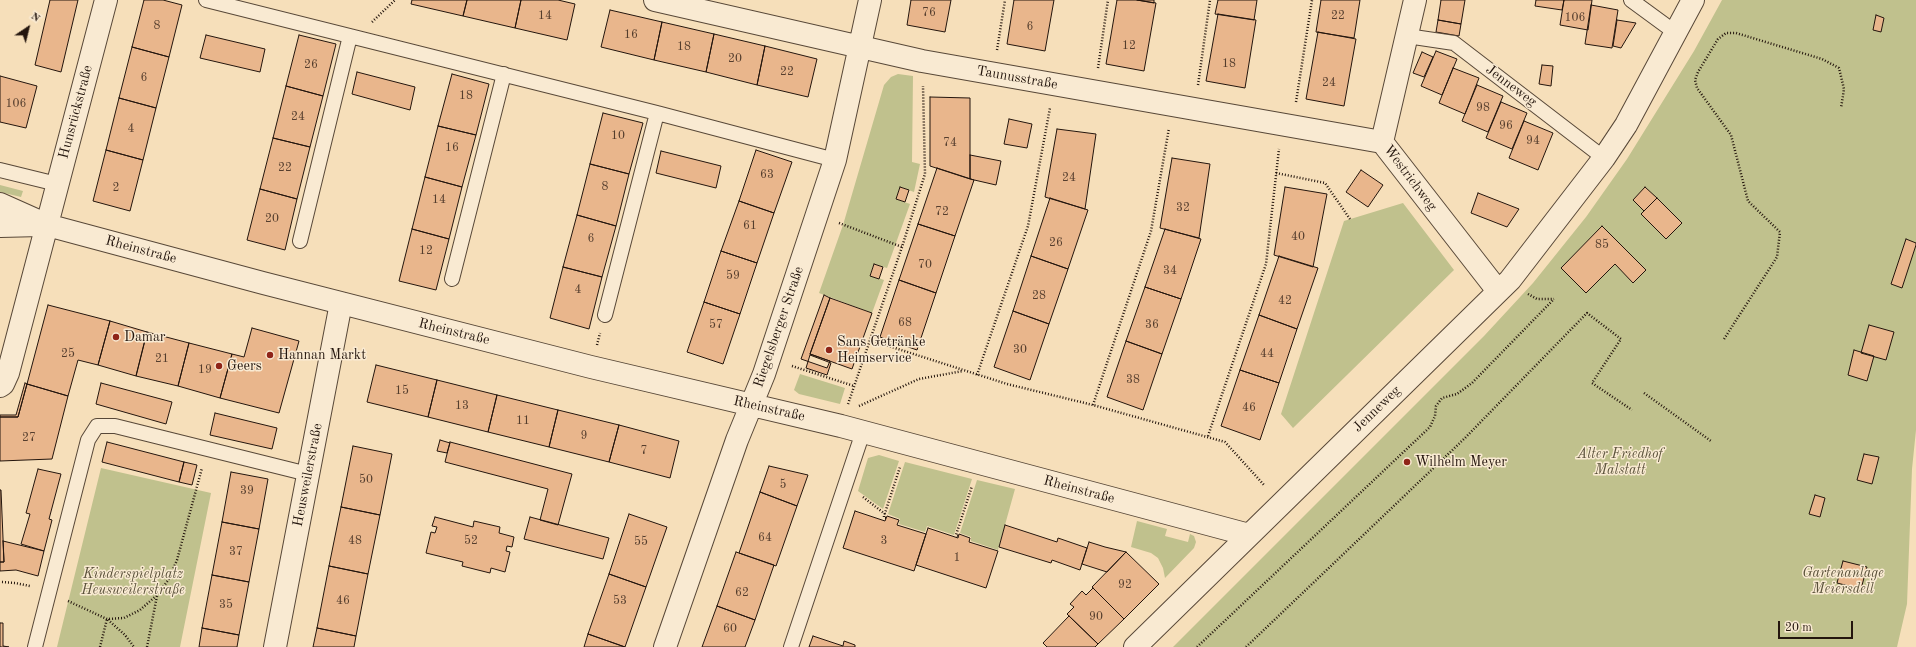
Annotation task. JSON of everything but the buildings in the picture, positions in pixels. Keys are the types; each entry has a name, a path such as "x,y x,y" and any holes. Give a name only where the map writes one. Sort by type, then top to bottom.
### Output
{"street":[{"name":"Hunsrückstraße","path":"47,224 106,0"},
{"name":"Taunusstraße","path":"655,0 922,61 1382,142"},
{"name":"Riegelsberger Straße","path":"665,647 737,440 764,374 835,160 870,0"},
{"name":"Westrichweg","path":"1415,0 1408,36 1382,142 1498,291"},
{"name":"Jenneweg","path":"1134,647 1498,291 1518,269 1604,158 1626,125 1693,0"},
{"name":"Rheinstraße","path":"0,204 47,224 341,302 591,367 863,432 1249,535"},
{"name":"Rheinstraße","path":"0,226 47,224"},
{"path":"0,386 3,384 8,373 47,224"},
{"name":"Heusweilerstraße","path":"275,647 341,302"}],"lane":[{"path":"206,0 504,74 835,160"},
{"path":"1631,0 1676,33"},
{"path":"300,241 350,36"},
{"name":"Jenneweg","path":"1408,36 1454,43 1604,158"},
{"path":"452,279 504,74"},
{"path":"605,315 657,113"},
{"path":"0,170 58,184"},
{"path":"35,647 88,440 97,426 115,426 206,450 308,474"},
{"path":"791,647 863,432"}],"path":[{"path":"377,17 395,0"},
{"path":"993,74 1005,0"},
{"path":"1094,92 1108,0"},
{"path":"1195,110 1210,0"},
{"path":"1208,436 1266,264 1276,173 1312,0"},
{"path":"1724,338 1777,257 1780,232 1748,201 1732,135 1697,88 1695,80 1698,72 1718,39 1726,33 1736,33 1822,59 1839,68 1844,89 1841,108"},
{"path":"846,410 902,247 925,174 922,61"},
{"path":"977,375 1028,226 1054,85"},
{"path":"1093,404 1151,231 1173,106"},
{"path":"1276,173 1325,183 1350,219"},
{"path":"843,225 902,247"},
{"path":"1198,647 1430,427 1435,416 1436,406 1442,398 1457,394 1472,383 1554,299 1537,299 1524,293"},
{"path":"1246,647 1465,438 1587,313 1621,339 1592,383 1632,410"},
{"path":"870,340 977,375 1093,404 1225,442 1260,480"},
{"path":"788,364 854,386"},
{"path":"858,406 919,379 964,371"},
{"path":"1644,393 1711,441"},
{"path":"107,619 124,618 140,610 157,595 169,579 177,560 206,450"},
{"path":"886,518 884,518 885,514 901,462"},
{"path":"958,536 956,535 974,480"},
{"path":"857,493 885,514"},
{"path":"2,582 15,583"},
{"path":"49,590 68,602 107,619 134,647"},
{"path":"147,647 157,595"},
{"path":"100,647 107,619"}],"green space":[{"name":"Alter Friedhof Malstatt","path":"1722,0 1916,0 1916,430 1912,469 1907,604 1897,647 1173,647 1484,336 1533,283 1586,217 1627,159 1694,51"},
{"path":"898,74 913,76 912,162 920,164 914,192 900,187 896,199 910,204 887,268 874,264 870,275 884,280 872,313 819,293 843,225 884,85 891,77"},
{"path":"0,185 23,191 21,197 0,192"},
{"path":"1403,203 1454,270 1293,428 1281,414 1344,221"},
{"path":"800,374 845,388 840,404 799,394 794,390"},
{"path":"879,455 899,461 883,509 858,491 868,458"},
{"path":"905,462 972,479 954,535 927,526 925,532 899,524 900,519 888,514"},
{"name":"Kinderspielplatz Heusweilerstraße","path":"101,468 211,493 180,647 57,647"},
{"path":"977,480 1015,489 998,550 971,541 971,537 960,533"},
{"path":"1137,521 1167,529 1165,536 1188,542 1190,534 1194,536 1196,542 1194,548 1165,578 1163,568 1158,558 1151,553 1131,547"}],"place":[{"name":"Damar","path":"116,337"},
{"name":"Sans Getränke Heimservice","path":"829,350"},
{"name":"Hannan Markt","path":"270,355"},
{"name":"Geers","path":"219,366"},
{"name":"Wilhelm Meyer","path":"1407,462"}],"park label":[{"name":"Gartenanlage Meiersdell","path":"1843,582"}]}
